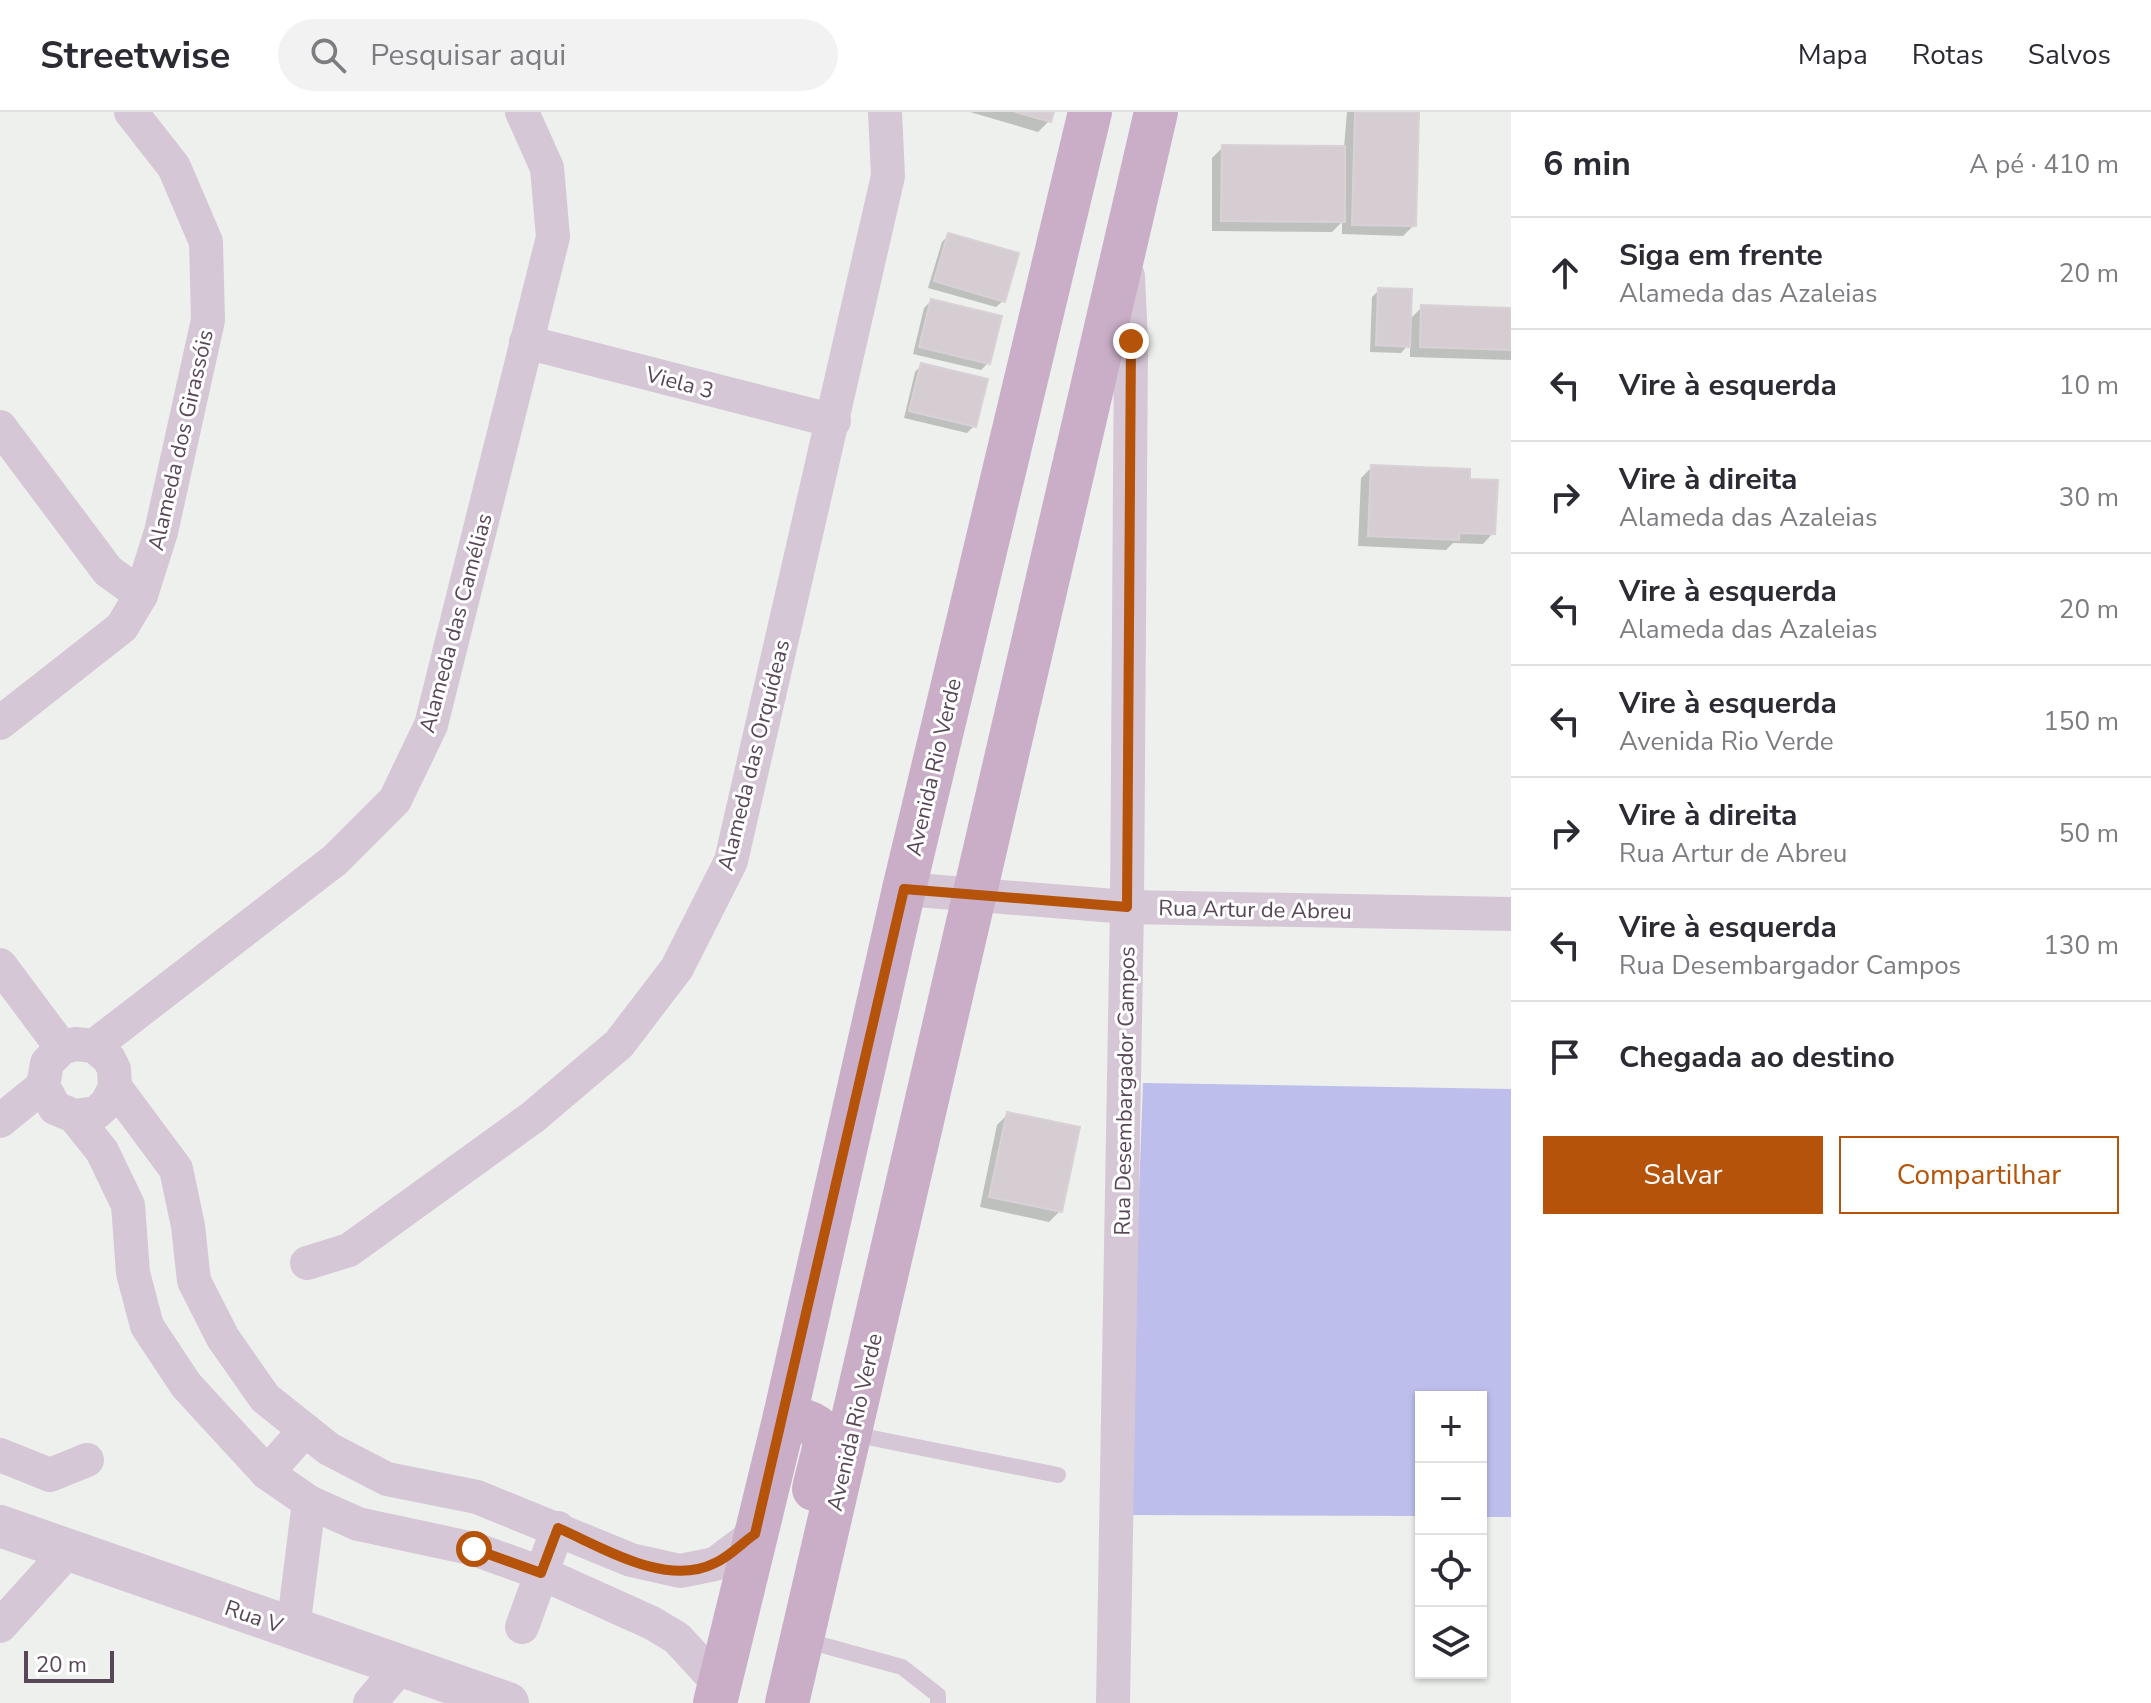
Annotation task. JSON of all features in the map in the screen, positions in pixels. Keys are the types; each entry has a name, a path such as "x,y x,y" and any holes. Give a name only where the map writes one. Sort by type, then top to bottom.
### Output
{"main road":[{"name":"Avenida Rio Verde","path":"718,1694 785,1416 904,889 1090,112"},
{"name":"Avenida Rio Verde","path":"787,1703 852,1434 1156,112"},
{"path":"785,1416 816,1423 822,1430 824,1442 802,1555 812,1597"}],"street":[{"name":"Alameda dos Girassóis","path":"0,723 122,627 141,595 161,532 208,320 206,242 174,167 131,112"},
{"name":"Alameda das Camélias","path":"78,1047 335,860 395,800 431,725 553,237 547,168 522,112"},
{"name":"Alameda das Orquídeas","path":"307,1263 349,1250 533,1117 619,1044 677,968 731,861 888,176 885,112"},
{"name":"Rua Desembargador Campos","path":"1113,1703 1127,907 1131,341 1126,240"},
{"name":"Viela 3","path":"526,342 834,421"},
{"path":"0,427 108,571 141,595"},
{"name":"Rua Artur de Abreu","path":"904,889 1127,907 1511,914"},
{"path":"0,965 78,1047 109,1059 114,1069 115,1087 107,1103 96,1113 74,1116"},
{"path":"78,1047 47,1063 43,1086 55,1108 74,1116 102,1151 128,1205 133,1273 147,1326 186,1385 267,1473 309,1502 375,1528 474,1549 541,1573 677,1638 718,1694"},
{"path":"0,1121 43,1086"},
{"path":"115,1087 176,1169 188,1226 194,1281 223,1338 265,1398 329,1449 387,1479 477,1497 631,1560 680,1571 715,1564 755,1534"},
{"path":"267,1473 305,1430"},
{"path":"0,1455 50,1475 87,1460"},
{"path":"375,1528 387,1479"},
{"path":"293,1629 309,1502"},
{"name":"Rua V","path":"0,1526 67,1552 508,1703"},
{"path":"522,1627 558,1528"},
{"path":"0,1626 67,1552"},
{"path":"370,1703 401,1666"}],"lane":[{"path":"852,1434 1058,1475"},
{"path":"803,1639 902,1667 938,1695 938,1703"}],"shaded area":[{"path":"1143,1083 1511,1089 1511,1517 1487,1517 1487,1391 1415,1391 1415,1516 1127,1515"}],"building":[{"path":"1015,112 1054,112 1051,122"},
{"path":"1355,112 1419,112 1416,226 1352,225"},
{"path":"1222,145 1345,146 1345,222 1221,221"},
{"path":"948,233 1019,253 1005,302 934,281"},
{"path":"1378,288 1412,289 1410,347 1376,345"},
{"path":"931,299 1002,316 990,364 919,347"},
{"path":"1421,305 1511,308 1511,350 1420,347"},
{"path":"921,363 988,379 976,427 909,411"},
{"path":"1371,465 1470,469 1470,479 1498,480 1495,534 1459,533 1459,540 1368,536"},
{"path":"1007,1112 1080,1127 1062,1212 989,1197"}],"route":[{"path":"474,1549 541,1573 558,1528 631,1560 680,1571 715,1564 755,1534 785,1416 904,889 1127,907 1131,341"}]}
